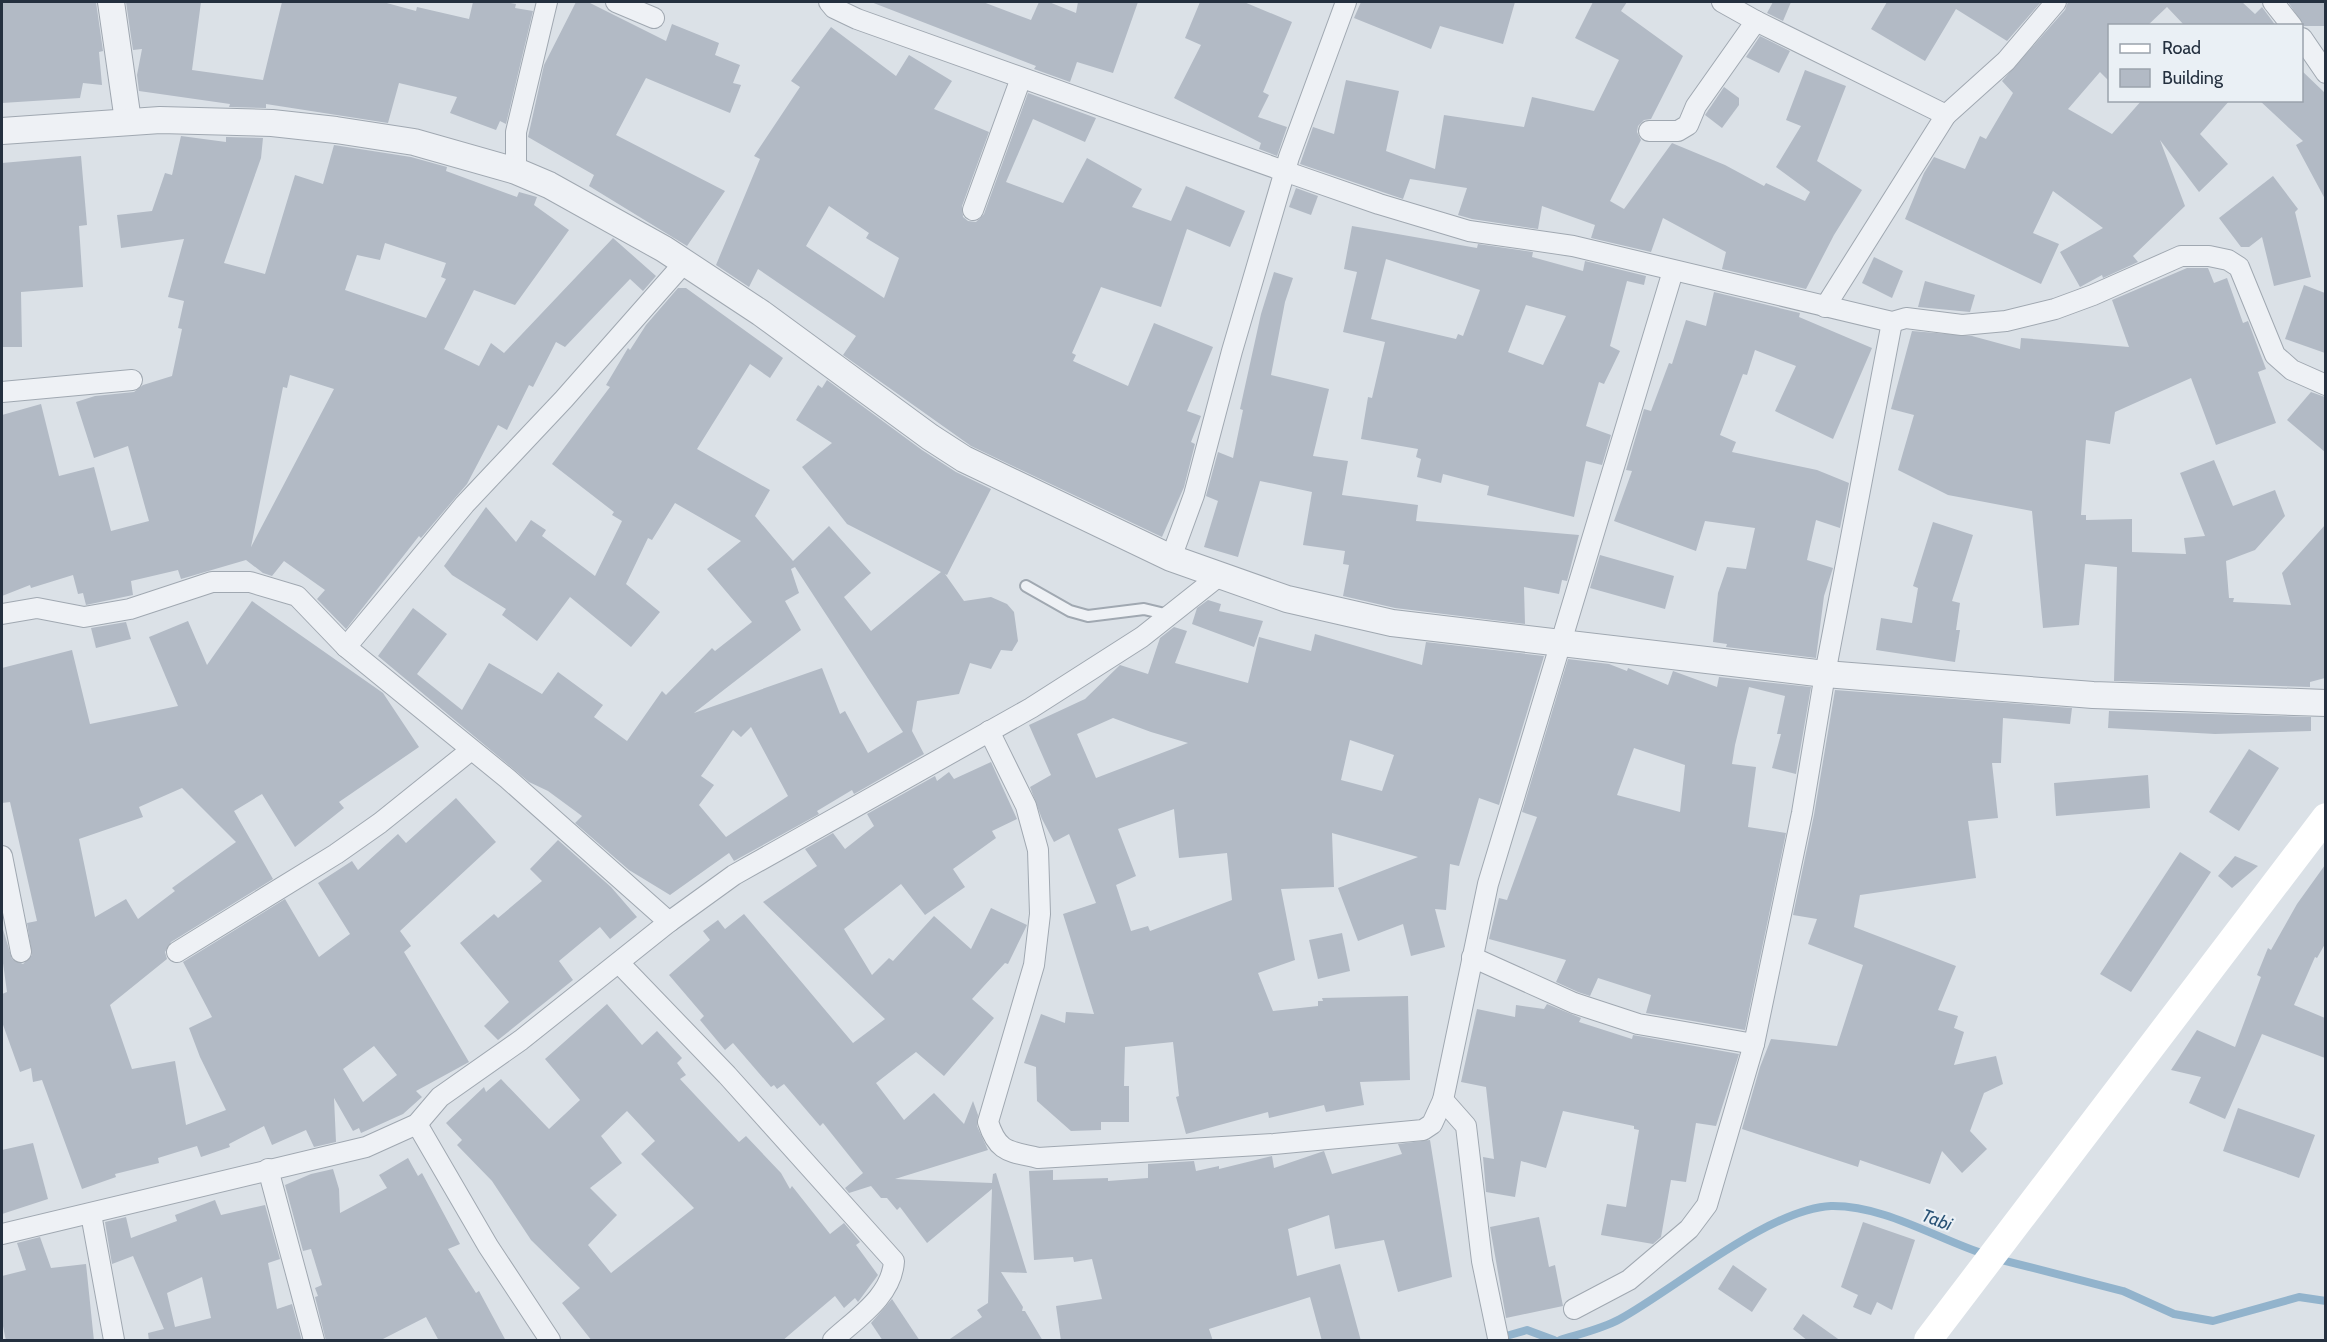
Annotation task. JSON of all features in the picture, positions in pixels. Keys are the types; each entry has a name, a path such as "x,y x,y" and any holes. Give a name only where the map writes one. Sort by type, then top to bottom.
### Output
{"main road":[{"path":"1928,1341 2325,817"}],"street":[{"path":"111,2 128,122"},
{"path":"516,171 516,132 548,2"},
{"path":"616,2 654,18"},
{"path":"829,2 834,8 857,19 1379,204 1469,231 1573,246 1892,321 1906,318 1962,325 2006,321 2083,298 2181,256 2209,256 2228,260 2239,267 2275,355 2292,370 2325,385"},
{"path":"1171,558 1194,495 1232,351 1284,171 1346,2"},
{"path":"1722,2 1946,115"},
{"path":"1825,307 1946,115 2006,61 2056,2"},
{"path":"2273,2 2290,24"},
{"path":"1649,131 1678,131 1688,125 1696,106 1756,21"},
{"path":"2303,41 2325,73"},
{"path":"973,210 1021,78"},
{"path":"2,131 128,122 223,121 336,130 414,142 516,171 549,185 684,263 761,313 930,437 964,459 1171,558 1219,576 1337,613 1392,623 1825,674 2092,695 2325,703"},
{"path":"346,647 465,504 564,399 684,263"},
{"path":"989,731 1026,806 1038,850 1040,914 1034,965 988,1122 994,1140 1008,1150 1038,1158 1274,1144 1423,1130 1432,1124 1443,1100 1488,884 1673,271"},
{"path":"1574,1309 1629,1280 1689,1229 1707,1205 1754,1044 1802,813 1825,674 1892,321"},
{"path":"2,392 132,380"},
{"path":"2,1234 366,1147 417,1125 440,1097 521,1040 669,922 734,874 989,731 1083,675 1169,615 1219,576"},
{"path":"2,614 37,608 84,617 130,609 212,582 250,582 297,596 346,647 471,750 669,922"},
{"path":"177,952 336,854 380,823 471,750"},
{"path":"2,856 21,952"},
{"path":"1472,957 1574,1003 1638,1024 1754,1044"},
{"path":"619,963 727,1076 894,1261 893,1274 886,1290 832,1341"},
{"path":"1443,1100 1466,1126 1482,1261 1498,1338"},
{"path":"417,1125 488,1246 550,1341"},
{"path":"268,1169 314,1341"},
{"path":"91,1214 114,1341"}],"lane":[{"path":"1026,586 1070,611 1088,616 1143,609 1169,615"}],"building":[{"path":"2,2 96,2 103,51 99,52 102,85 83,83 80,98 2,103"},
{"path":"126,2 201,2 192,70 263,80 282,2 383,2 416,11 417,7 469,19 473,2 505,2 516,4 515,8 533,11 506,124 500,121 496,130 450,113 457,97 399,83 388,123 266,104 266,108 229,107 230,104 139,91 137,75 142,49 133,50"},
{"path":"576,2 588,2 666,41 672,24 719,43 715,55 740,65 733,83 741,85 730,113 646,78 616,135 725,191 687,246 589,186 594,175 528,137 544,65"},
{"path":"871,2 983,2 1031,20 1039,2 1049,2 1076,13 1078,2 1138,2 1113,73 1077,62 1070,82 1034,69 1036,66"},
{"path":"1200,2 1244,2 1292,22 1263,92 1269,95 1258,117 1287,127 1277,156 1259,149 1261,143 1174,98 1201,45 1185,38"},
{"path":"1361,2 1515,2 1503,44 1440,26 1431,49 1354,18"},
{"path":"1593,2 1627,2 1621,11 1683,56 1651,119 1644,120 1638,126 1637,132 1641,140 1610,201 1624,209 1672,143 1725,165 1764,186 1766,183 1805,201 1810,192 1776,167 1801,126 1786,120 1805,70 1846,86 1817,161 1862,190 1834,235 1806,289 1722,269 1726,252 1663,218 1651,252 1591,238 1595,225 1542,206 1538,229 1472,219 1458,215 1467,188 1410,179 1403,199 1300,164 1313,127 1334,134 1346,80 1399,91 1386,151 1435,169 1444,115 1524,127 1532,97 1594,111 1619,60 1575,38"},
{"path":"1773,2 1791,2 1783,21 1767,13"},
{"path":"1887,2 2041,2 2007,41 1956,9 1925,61 1871,29"},
{"path":"2068,2 2242,2 2255,14 2262,7 2275,24 2183,24 2167,7 2149,24 2108,24 2108,80 2100,72 2068,109 2112,134 2140,102 2228,102 2200,134 2228,164 2199,192 2160,140 2185,206 2133,256 2138,262 2103,278 2102,275 2080,287 2060,252 2103,228 2053,191 2033,233 2059,244 2041,284 1905,219 1924,173 1934,157 1965,169 1980,136 1986,139 2013,93 2002,81 2065,10"},
{"path":"2288,2 2325,2 2325,26 2304,26"},
{"path":"831,27 896,76 909,55 952,81 934,109 989,132 962,206 963,217 968,221 976,222 984,214 1028,93 1096,118 1085,142 1033,119 1006,182 1063,203 1087,158 1142,189 1132,207 1171,221 1186,186 1245,211 1230,247 1187,229 1161,307 1101,287 1072,353 1076,355 1073,361 1128,386 1154,323 1213,347 1187,411 1201,416 1191,442 1195,444 1184,487 1162,537 971,446 843,355 856,336 758,269 749,287 716,265 760,159 754,156 800,87 791,81","holes":["829,206 869,233 866,238 899,258 884,298 806,246"]},
{"path":"1760,36 1790,51 1779,73 1746,57"},
{"path":"2303,72 2325,93 2325,199 2296,145 2303,141 2261,102 2303,102"},
{"path":"1724,87 1739,98 1739,105 1722,128 1705,115"},
{"path":"181,136 226,142 226,137 263,138 261,158 224,263 265,274 295,175 323,184 334,145 411,157 447,167 446,171 517,197 519,192 537,197 534,205 569,230 515,305 474,290 444,349 479,366 491,343 504,353 613,238 656,276 643,291 630,279 565,347 556,342 533,387 529,385 507,430 498,425 467,484 421,538 419,536 346,629 317,599 325,590 284,561 272,576 263,573 246,560 181,579 178,570 131,581 133,595 86,605 83,593 78,594 73,575 31,588 30,585 2,596 2,415 41,404 59,476 94,467 111,531 149,521 128,446 94,458 76,402 95,396 134,392 143,385 172,376 182,329 178,328 184,301 168,297 184,239 121,248 117,215 152,211 165,173 172,175","holes":["385,243 446,263 441,277 446,279 426,318 345,290 357,255 380,260","290,375 334,389 251,547 283,387 287,388"]},
{"path":"81,156 87,225 79,226 83,287 21,292 22,347 2,347 2,163"},
{"path":"2273,176 2298,209 2295,212 2311,277 2274,286 2262,237 2249,247 2241,247 2219,218"},
{"path":"1296,188 1318,196 1311,215 1289,207"},
{"path":"1352,226 1477,248 1478,244 1533,252 1532,257 1583,271 1585,261 1646,276 1644,285 1627,281 1610,346 1620,351 1604,384 1599,382 1586,426 1611,435 1602,465 1586,461 1574,517 1487,495 1489,486 1443,474 1441,483 1417,477 1421,459 1416,457 1418,449 1361,439 1368,397 1372,398 1385,342 1343,332 1357,272 1344,269","holes":["1386,259 1480,290 1463,336 1458,334 1456,339 1371,319","1526,305 1566,316 1543,365 1508,352"]},
{"path":"1874,257 1903,271 1892,298 1862,283"},
{"path":"2187,268 2208,268 2214,283 2227,278 2243,323 2248,321 2266,369 2258,372 2276,423 2216,445 2191,378 2115,412 2110,444 2086,440 2081,515 2086,515 2086,520 2132,519 2132,552 2186,554 2184,538 2205,536 2180,473 2214,460 2233,506 2275,490 2285,516 2255,550 2226,561 2229,598 2234,598 2233,602 2291,605 2282,573 2325,525 2325,678 2310,682 2310,687 2114,681 2117,567 2085,564 2079,625 2043,628 2032,511 1948,495 1898,470 1914,415 1891,409 1912,331 1972,336 2020,349 2021,338 2129,347 2112,300"},
{"path":"1274,272 1293,278 1285,302 1271,375 1329,389 1313,456 1348,461 1342,495 1418,505 1416,521 1579,535 1567,581 1562,580 1559,594 1524,587 1525,624 1395,608 1343,596 1349,565 1343,564 1345,551 1303,545 1312,492 1260,481 1238,557 1204,547 1218,501 1206,496 1218,452 1233,458 1243,410 1240,409 1261,314"},
{"path":"1925,281 1975,295 1970,312 1918,307"},
{"path":"2304,285 2325,293 2325,353 2285,339"},
{"path":"678,288 686,288 783,358 770,378 750,364 697,449 770,490 755,516 793,561 829,526 871,573 844,597 871,631 941,572 847,524 802,467 832,443 796,420 818,385 822,388 827,380 922,450 956,472 991,489 947,575 945,574 964,601 991,597 1007,604 1014,612 1018,641 1012,651 1001,650 991,669 970,663 959,694 917,701 912,731 924,754 854,794 852,790 817,811 819,814 734,861 729,853 670,895 629,870 575,823 582,816 548,791 529,782 378,656 413,608 447,634 417,674 462,710 489,663 542,694 558,672 603,705 594,717 627,741 662,691 666,695 712,648 715,651 752,622 707,569 741,541 675,503 652,540 648,538 626,584 660,612 631,647 570,597 537,641 502,615 506,609 452,575 444,566 486,507 516,542 531,520 546,530 542,536 595,576 622,521 612,515 614,512 552,464 610,387 606,385 628,348 630,350 646,325","holes":["795,567 903,732 868,753 845,711 840,714 822,668 694,713 801,630 785,601 799,593 791,569","751,727 788,796 726,837 699,805 714,785 701,776 733,730 741,737"]},
{"path":"1714,292 1800,313 1799,317 1872,348 1833,439 1775,411 1796,366 1755,350 1747,375 1743,374 1720,435 1736,442 1732,452 1817,470 1849,483 1840,528 1816,520 1807,560 1833,568 1824,596 1816,658 1726,647 1727,644 1713,642 1718,593 1727,567 1746,569 1755,528 1705,521 1696,551 1614,521 1632,471 1626,470 1644,409 1651,411 1669,363 1672,364 1686,320 1706,326"},
{"path":"2311,392 2325,397 2325,452 2287,420"},
{"path":"1933,522 1973,535 1952,601 1960,603 1956,630 1960,630 1955,662 1876,650 1881,618 1912,623 1918,588 1913,586"},
{"path":"1600,555 1674,576 1665,609 1590,588"},
{"path":"1208,600 1221,604 1219,611 1263,621 1254,647 1192,624 1197,608"},
{"path":"252,601 383,693 419,747 339,802 344,808 295,847 262,794 234,811 273,879 171,942 165,952 167,959 110,1005 132,1069 175,1061 186,1125 226,1110 200,1057 189,1028 212,1017 183,962 285,899 319,957 350,934 318,883 352,861 358,870 398,834 406,843 456,798 496,842 400,931 411,946 404,952 469,1062 416,1091 422,1097 403,1114 361,1133 359,1128 353,1131 334,1098 336,1142 314,1147 306,1130 272,1145 264,1126 229,1144 230,1147 201,1157 197,1146 158,1158 159,1163 115,1174 116,1177 82,1189 42,1080 33,1082 31,1068 20,1072 2,1022 2,994 7,992 2,956 2,926 12,959 23,964 32,955 27,923 37,921 10,802 2,803 2,668 72,650 90,724 178,706 149,637 188,621 207,665","holes":["182,788 236,842 172,888 175,891 138,919 126,899 95,917 79,839 143,817 139,807","374,1046 397,1075 363,1102 343,1069"]},
{"path":"126,622 131,639 96,648 91,628"},
{"path":"1174,627 1187,631 1175,663 1248,683 1259,637 1311,651 1315,634 1422,665 1426,642 1544,656 1499,805 1479,798 1459,866 1450,864 1446,910 1435,909 1445,947 1411,956 1403,924 1358,941 1338,888 1418,857 1332,833 1334,887 1281,889 1295,960 1258,973 1273,1011 1318,1006 1318,1001 1323,1001 1322,998 1408,996 1410,1080 1360,1082 1364,1105 1326,1112 1324,1105 1269,1118 1268,1112 1186,1134 1176,1097 1179,1096 1173,1042 1125,1047 1124,1086 1129,1086 1129,1122 1101,1122 1101,1130 1071,1131 1037,1101 1036,1067 1024,1063 1041,1014 1065,1023 1066,1012 1094,1014 1063,914 1096,903 1069,834 1054,842 1042,819 1030,787 1051,775 1029,725 1085,699 1120,665 1148,674 1160,638","holes":["1113,718 1151,732 1188,743 1096,778 1077,734","1350,740 1394,755 1382,791 1341,780","1174,809 1179,858 1227,853 1232,900 1150,931 1148,926 1131,931 1116,885 1136,876 1118,829"]},
{"path":"1568,659 1609,664 1627,671 1628,668 1668,685 1673,671 1717,687 1719,677 1811,687 1796,774 1772,768 1781,734 1777,734 1785,696 1749,687 1735,745 1732,764 1756,767 1748,827 1786,833 1745,1030 1646,1013 1651,995 1598,978 1590,996 1578,992 1556,982 1566,960 1489,939 1499,898 1507,900 1537,817 1522,812","holes":["1634,748 1685,765 1680,812 1617,795"]},
{"path":"1835,690 2072,708 2070,724 2003,718 2001,763 1992,763 1998,818 1968,821 1976,878 1860,895 1854,927 1956,966 1938,1010 1958,1016 1954,1028 1964,1032 1954,1065 1996,1056 2003,1084 1984,1093 1970,1131 1987,1149 1962,1173 1942,1151 1930,1184 1860,1160 1858,1167 1742,1129 1760,1067 1771,1039 1837,1046 1863,965 1808,944 1817,919 1793,915 1814,815"},
{"path":"2109,711 2311,717 2311,731 2215,734 2108,728"},
{"path":"2249,749 2279,768 2239,831 2209,812"},
{"path":"991,762 1017,819 992,831 996,838 953,869 965,887 925,915 901,884 844,929 872,975 889,958 893,961 934,916 971,949 991,908 1027,925 1008,964 1005,963 972,999 994,1018 944,1076 916,1052 876,1083 904,1120 934,1093 964,1124 973,1101 978,1115 977,1126 988,1150 895,1179 992,1183 993,1174 996,1173 1027,1273 1001,1272 1023,1307 1022,1311 1025,1311 1043,1341 947,1341 982,1317 977,1310 988,1303 992,1189 927,1243 900,1207 897,1210 887,1198 881,1198 871,1186 849,1193 845,1188 863,1173 823,1123 820,1126 784,1084 777,1089 774,1085 771,1087 733,1043 725,1050 700,1020 704,1016 669,975 710,940 703,931 718,920 725,929 744,914 853,1043 885,1019 763,902 817,866 805,849 833,833 845,849 874,826 867,814 935,776 937,781 949,772 954,779"},
{"path":"2148,775 2150,808 2056,816 2054,783"},
{"path":"558,840 611,887 637,917 610,939 600,927 559,961 573,980 498,1040 484,1026 509,1002 460,943 494,914 498,918 542,881 530,869"},
{"path":"2180,852 2211,872 2131,992 2100,974"},
{"path":"2235,856 2258,866 2232,888 2218,876"},
{"path":"2325,865 2325,944 2317,958 2315,957 2294,1005 2325,1018 2325,1058 2262,1034 2225,1119 2189,1103 2201,1077 2171,1070 2197,1030 2235,1047 2261,977 2257,975 2268,948 2271,950 2297,904"},
{"path":"1342,933 1350,971 1318,979 1309,940"},
{"path":"607,1004 642,1045 657,1031 682,1058 677,1063 686,1075 680,1079 739,1142 746,1136 781,1173 790,1189 792,1186 830,1234 844,1223 860,1242 856,1245 878,1275 858,1302 855,1298 844,1308 835,1296 782,1341 592,1341 562,1303 580,1288 531,1240 492,1181 457,1145 462,1140 446,1123 484,1087 486,1092 501,1079 549,1129 580,1100 545,1059","holes":["627,1111 655,1141 641,1154 694,1208 611,1273 588,1245 617,1215 590,1188 622,1163 601,1136"]},
{"path":"1547,1004 1581,1018 1579,1022 1632,1039 1633,1035 1739,1054 1716,1126 1696,1123 1686,1182 1671,1180 1661,1237 1653,1244 1601,1235 1607,1204 1626,1207 1639,1130 1634,1129 1634,1126 1563,1111 1546,1168 1521,1161 1515,1197 1486,1192 1483,1157 1494,1159 1486,1087 1461,1082 1477,1009 1515,1017 1516,1005 1544,1009"},
{"path":"2238,1108 2315,1135 2299,1178 2223,1151"},
{"path":"1430,1140 1452,1277 1398,1292 1384,1240 1335,1249 1329,1215 1288,1229 1297,1276 1340,1264 1361,1341 1322,1341 1310,1297 1209,1329 1213,1341 1061,1341 1056,1306 1102,1299 1092,1259 1074,1262 1073,1257 1034,1260 1029,1171 1053,1170 1053,1180 1108,1178 1108,1181 1148,1178 1148,1164 1194,1161 1196,1171 1219,1166 1219,1169 1272,1156 1274,1168 1324,1151 1332,1174 1402,1154 1398,1144"},
{"path":"33,1143 48,1199 2,1214 2,1150"},
{"path":"408,1158 418,1176 422,1173 460,1244 448,1249 476,1293 479,1291 506,1341 439,1341 426,1317 379,1341 326,1341 315,1297 318,1296 315,1288 322,1285 311,1249 303,1251 285,1185 311,1174 333,1169 339,1189 340,1213 387,1188 379,1175"},
{"path":"215,1200 221,1215 265,1205 280,1259 268,1263 277,1309 292,1304 302,1341 149,1341 148,1333 164,1329 133,1256 112,1264 105,1222 126,1217 131,1238 177,1221 175,1215","holes":["202,1277 211,1318 175,1327 167,1293"]},
{"path":"1539,1217 1549,1267 1555,1265 1563,1306 1506,1318 1490,1227"},
{"path":"1863,1222 1915,1240 1892,1310 1877,1302 1871,1315 1853,1307 1858,1295 1841,1287"},
{"path":"40,1237 51,1268 86,1264 94,1341 6,1341 2,1321 2,1276 26,1270 17,1243"},
{"path":"1733,1265 1767,1289 1752,1312 1718,1289"},
{"path":"892,1299 920,1341 883,1341 871,1323"},
{"path":"1803,1314 1841,1341 1808,1341 1793,1329"}],"waterway":[{"name":"Tabi","path":"1560,1340 1613,1323 1752,1235 1806,1210 1831,1206 1871,1211 1987,1255"},
{"name":"Tabi","path":"1998,1259 2123,1291 2174,1314 2213,1321 2299,1297 2326,1301"},
{"name":"Tabi","path":"1499,1338 1527,1330 1554,1340"}]}
